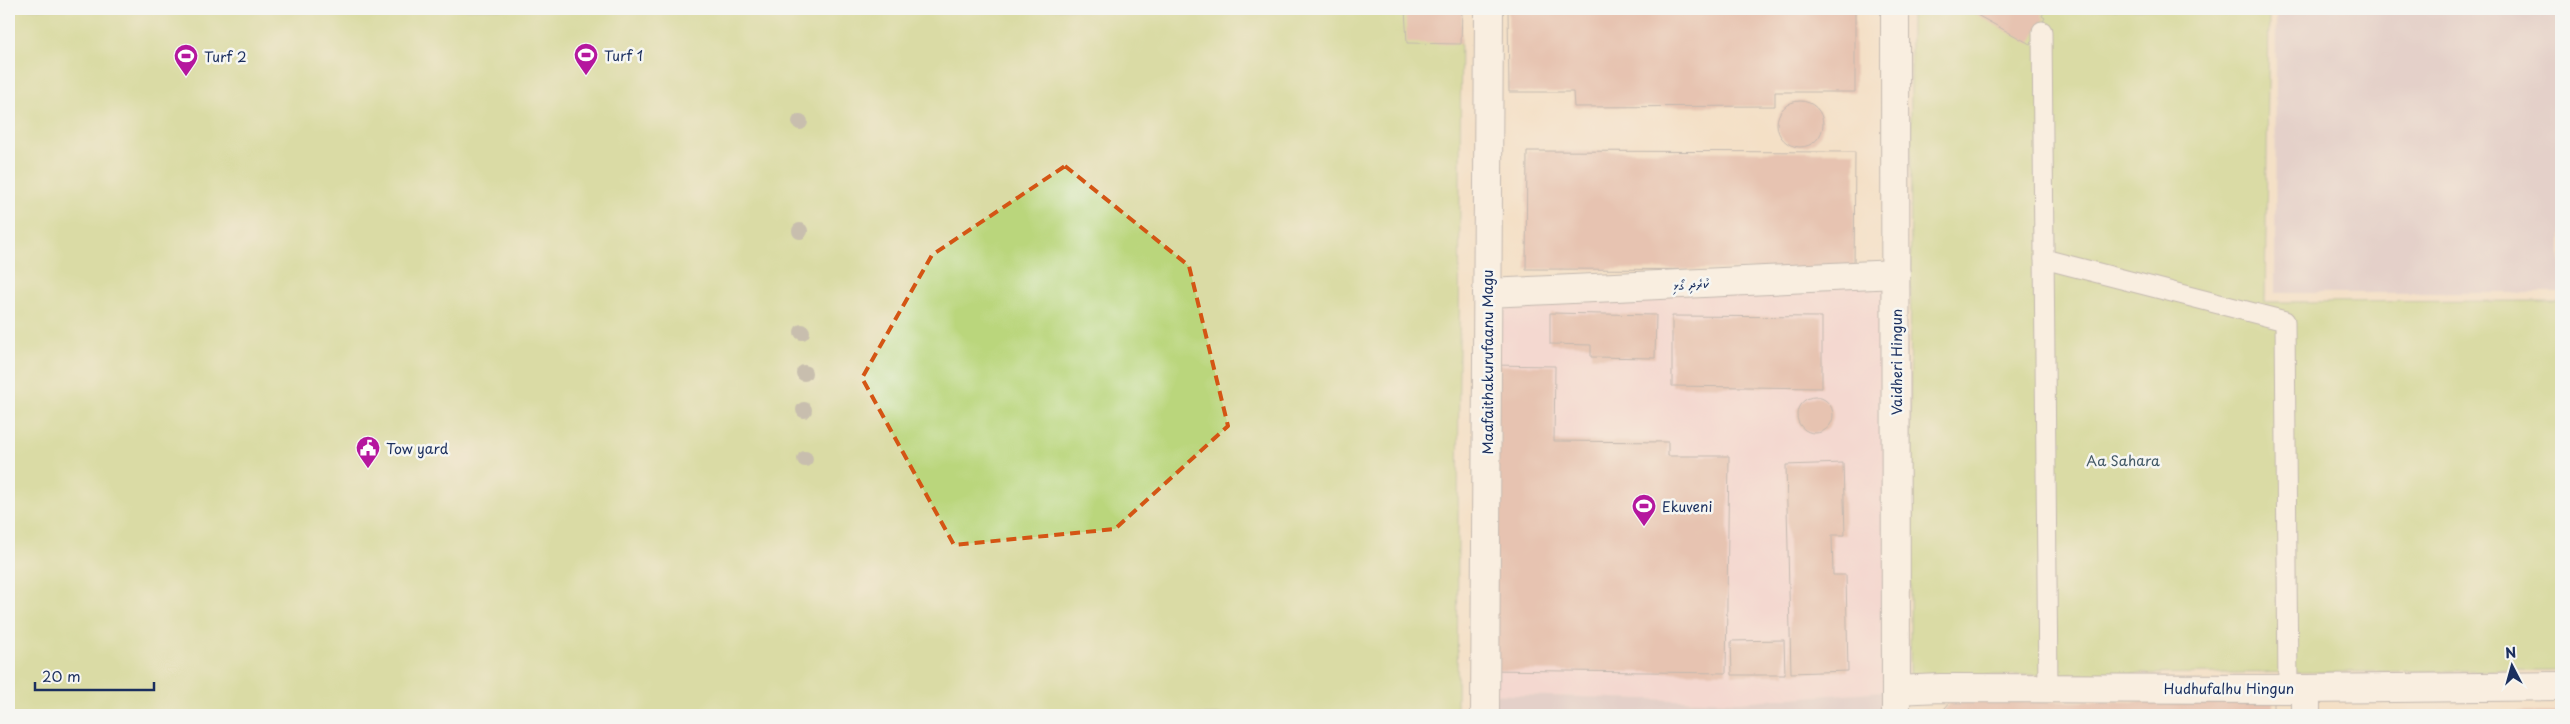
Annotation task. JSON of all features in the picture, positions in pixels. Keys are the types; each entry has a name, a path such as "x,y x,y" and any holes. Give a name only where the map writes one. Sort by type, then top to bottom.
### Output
{"street":[{"name":"Maafaithakurufaanu Magu","path":"1485,715 1489,9"},
{"name":"Vaidheri Hingun","path":"1895,9 1896,703"},
{"name":"ކުރެދި ގޯޅި","path":"1487,293 1896,274"},
{"name":"Hudhufalhu Hingun","path":"1896,703 1941,688 2048,688 2300,698 2561,686"}],"lane":[{"path":"2042,31 2048,688"},
{"path":"2044,259 2285,320 2300,698"}],"highlighted area":[{"path":"1065,166 1189,266 1228,426 1115,529 954,545 862,378 932,255"}],"shaded area":[{"path":"2276,9 2561,9 2561,293 2275,293"},
{"path":"1896,274 1896,690 1739,702 1485,694 1487,293"},
{"path":"1896,690 1896,715 1485,715 1485,694 1739,702"}],"green space":[{"path":"9,9 1461,9 1457,715 9,715"},
{"name":"Aa Sahara","path":"1911,9 2269,9 2265,302 2561,301 2561,670 1910,676"}],"building":[{"path":"1405,9 1462,9 1461,44 1407,43"},
{"path":"1508,9 1855,9 1855,92 1775,92 1775,106 1574,107 1573,92 1509,92"},
{"path":"1966,9 2046,9 2042,16 2045,18 2030,44"},
{"path":"1800,101 1813,105 1819,111 1823,124 1819,137 1813,143 1800,147 1787,143 1781,137 1777,124 1781,111 1787,105"},
{"path":"1527,151 1855,152 1854,270 1526,269"},
{"path":"1550,313 1656,315 1655,358 1591,357 1591,345 1550,344"},
{"path":"1672,316 1822,317 1822,388 1672,386"},
{"path":"1490,365 1555,366 1554,441 1668,442 1668,456 1729,456 1726,673 1486,670"},
{"path":"1815,397 1827,403 1833,415 1827,427 1815,433 1803,427 1797,415 1803,403"},
{"path":"1843,463 1845,535 1832,535 1833,575 1846,575 1848,671 1791,673 1786,465"},
{"path":"1784,640 1785,675 1732,675 1731,641"},
{"path":"1951,701 2273,702 2273,715 1939,715"},
{"path":"2344,712 2561,712 2561,715 2339,715"}],"place":[{"name":"Turf 1","path":"586,76"},
{"name":"Turf 2","path":"186,77"},
{"name":"Tow yard","path":"368,469"},
{"name":"Ekuveni","path":"1644,527"}]}
